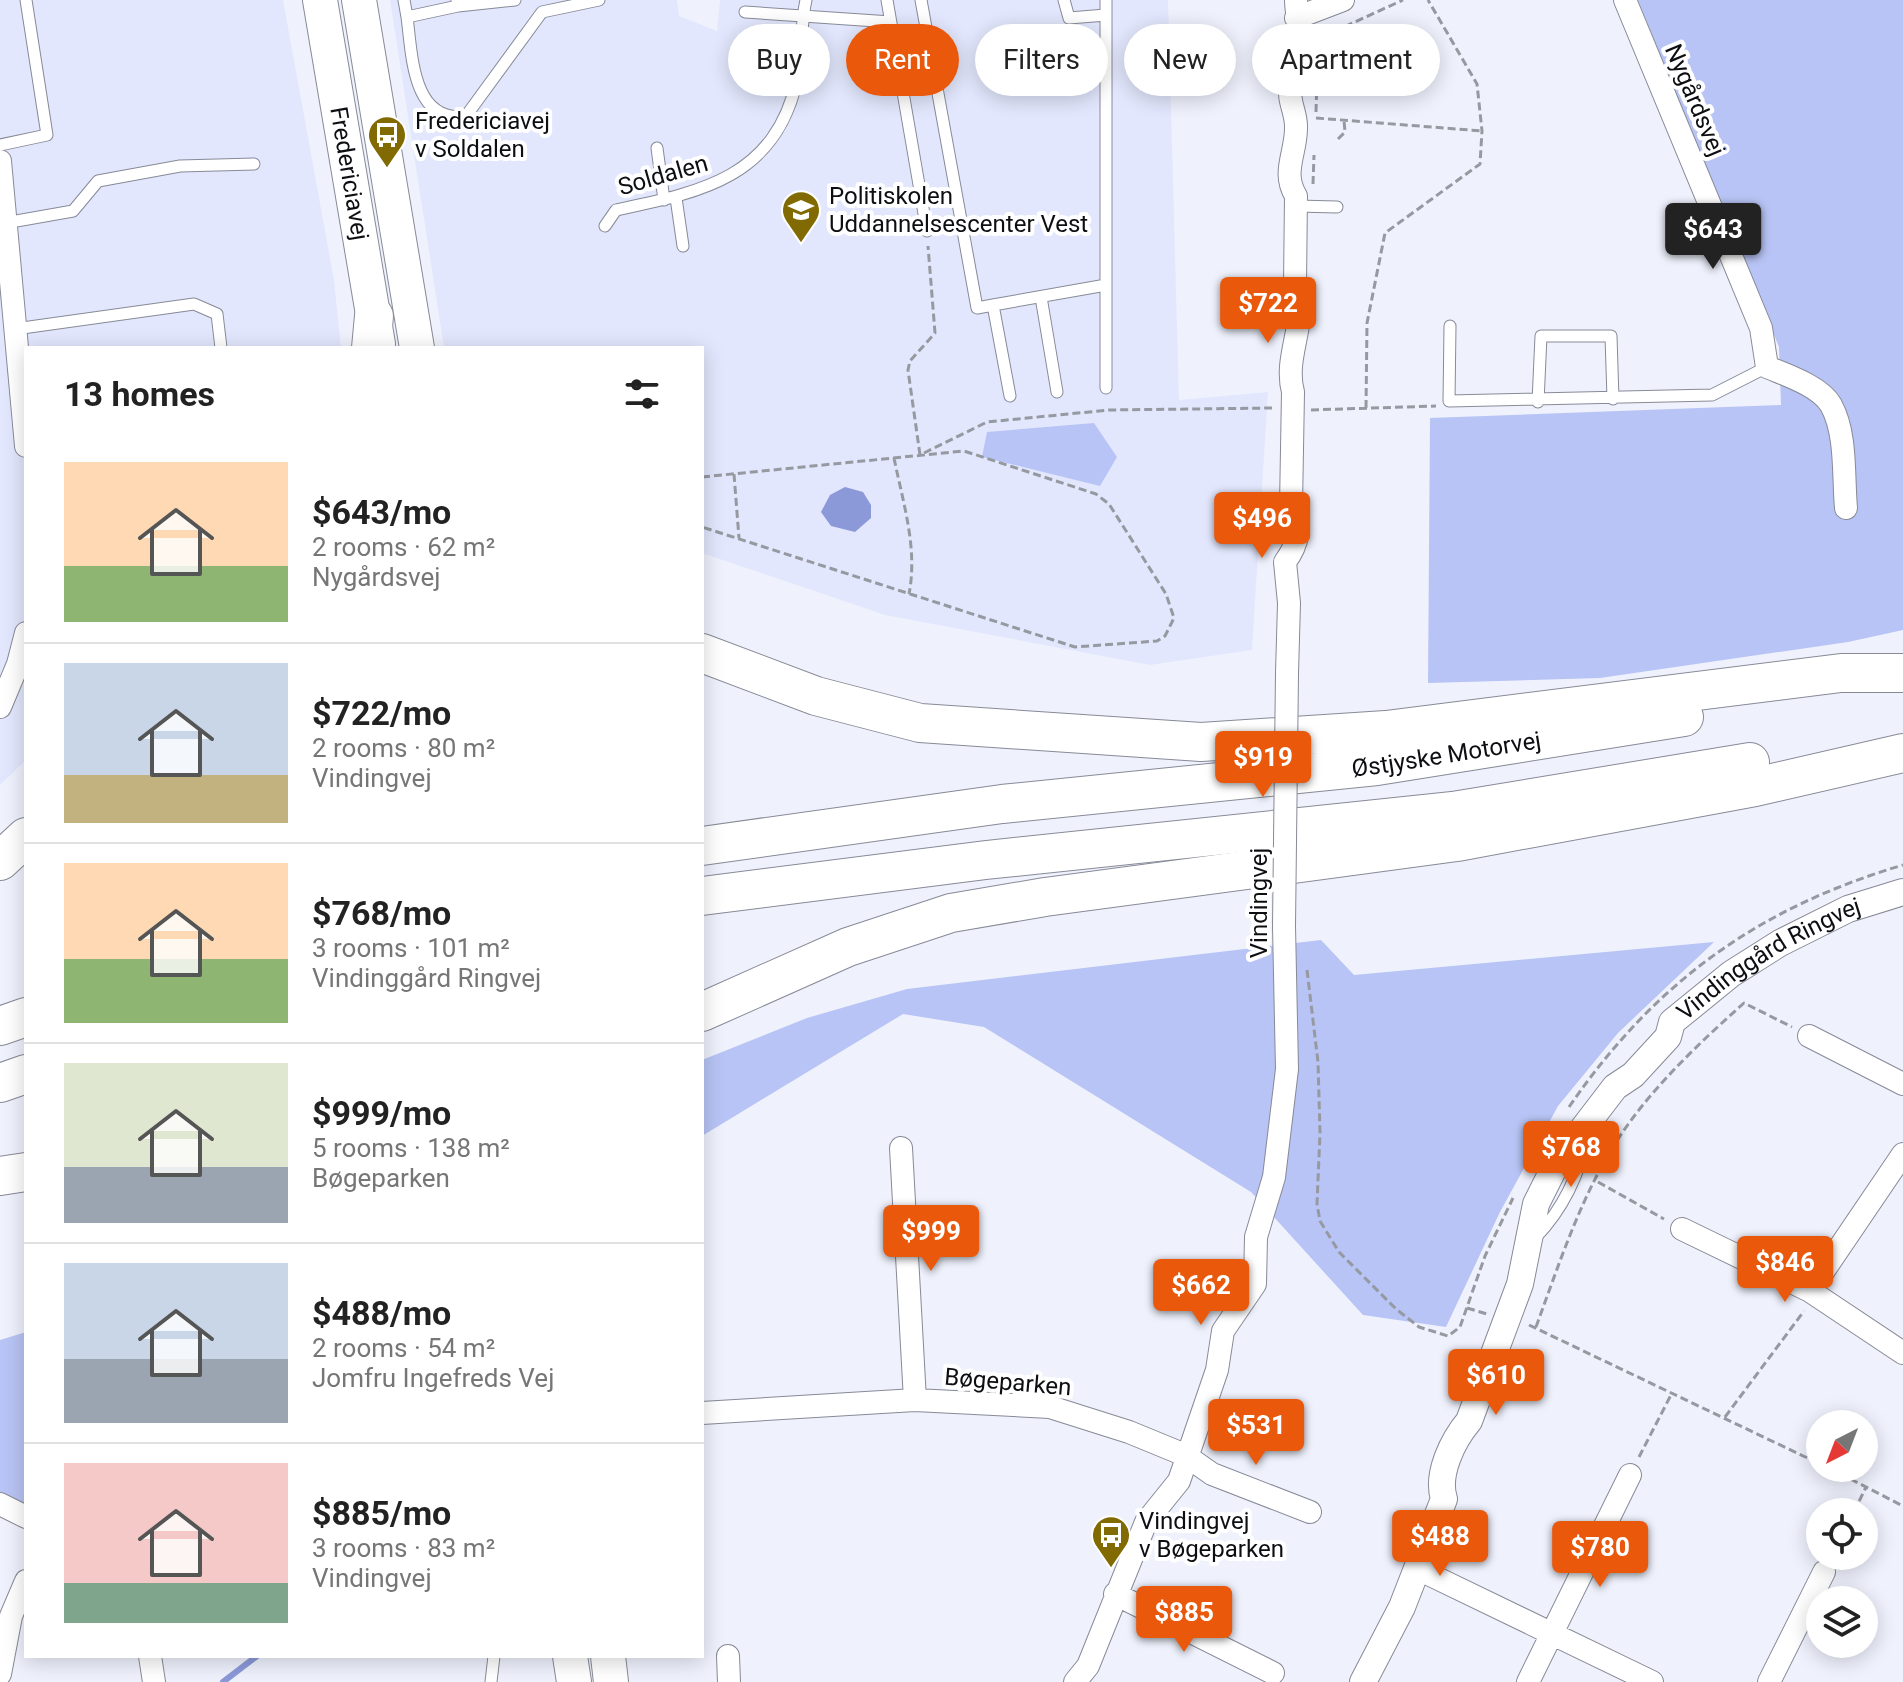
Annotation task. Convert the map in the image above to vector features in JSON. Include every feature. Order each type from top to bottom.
[{"type":"highway","points":[[704,654],[816,696],[920,723],[1201,742],[1386,730],[1841,673],[1903,674]]},
{"type":"highway","name":"Østjyske Motorvej","points":[[704,846],[1002,804],[1377,766],[1833,694],[1903,674]]},
{"type":"highway","points":[[704,896],[986,860],[1453,811],[1903,732]]},
{"type":"highway","points":[[704,1011],[848,947],[951,913],[1045,897],[1457,842],[1755,787],[1903,753]]},
{"type":"highway","points":[[0,861],[24,839]]},
{"type":"highway","points":[[0,1026],[24,1018]]},
{"type":"highway","points":[[0,1083],[24,1075]]},
{"type":"highway","points":[[0,1176],[24,1172]]},
{"type":"main road","name":"Fredericiavej","points":[[320,0],[375,337]]},
{"type":"main road","points":[[340,0],[387,258],[415,335]]},
{"type":"main road","name":"Fredericiavej","points":[[359,0],[415,335]]},
{"type":"main road","points":[[570,1658],[574,1682]]},
{"type":"main road","points":[[608,1658],[611,1682]]},
{"type":"street","points":[[1296,9],[1343,0]]},
{"type":"street","name":"Nygårdsvej","points":[[1625,0],[1761,328],[1767,367]]},
{"type":"street","name":"Vindingvej","points":[[1075,1682],[1088,1666],[1146,1522],[1179,1481],[1185,1455],[1217,1370],[1223,1331],[1255,1284],[1256,1237],[1274,1177],[1287,1069],[1284,926],[1289,603],[1285,562],[1297,546],[1298,520],[1291,506],[1300,408],[1290,351],[1299,320],[1300,297],[1295,284],[1296,201],[1303,184],[1303,157],[1296,149],[1290,85],[1302,58],[1302,31],[1296,9]]},
{"type":"street","points":[[0,161],[24,412]]},
{"type":"street","points":[[1767,367],[1795,379],[1830,402],[1840,433],[1846,508]]},
{"type":"street","points":[[0,707],[24,641]]},
{"type":"street","name":"Vindinggård Ringvej","points":[[1363,1682],[1402,1607],[1444,1499],[1440,1486],[1456,1436],[1469,1421],[1520,1284],[1536,1204],[1556,1164],[1615,1087],[1633,1075],[1668,1037],[1672,1022],[1731,974],[1780,943],[1848,909],[1903,892]]},
{"type":"street","points":[[1809,1036],[1903,1084]]},
{"type":"street","name":"Bøgeparken","points":[[901,1148],[915,1400]]},
{"type":"street","points":[[1813,1293],[1903,1154]]},
{"type":"street","points":[[1682,1229],[1813,1293],[1903,1353]]},
{"type":"street","name":"Bøgeparken","points":[[704,1413],[915,1400],[1050,1407],[1091,1417],[1185,1455]]},
{"type":"street","points":[[1185,1455],[1212,1474],[1310,1512]]},
{"type":"street","points":[[1528,1682],[1630,1475]]},
{"type":"street","points":[[0,1504],[24,1516]]},
{"type":"street","points":[[1416,1568],[1652,1682]]},
{"type":"street","points":[[1769,1682],[1824,1572]]},
{"type":"street","points":[[0,1674],[11,1616],[24,1586]]},
{"type":"street","points":[[1115,1594],[1273,1673]]},
{"type":"street","points":[[728,1656],[729,1682]]},
{"type":"street","points":[[150,1658],[154,1682]]},
{"type":"lane","points":[[0,145],[47,135],[26,0]]},
{"type":"lane","points":[[404,0],[419,87],[436,111],[451,118],[466,116],[542,12],[599,0]]},
{"type":"lane","points":[[407,17],[458,3],[515,0]]},
{"type":"lane","name":"Soldalen","points":[[605,226],[616,210],[670,199],[719,183],[749,163],[773,140],[788,115],[798,77],[806,0]]},
{"type":"lane","points":[[887,0],[927,231]]},
{"type":"lane","points":[[921,0],[977,308],[1106,285]]},
{"type":"lane","points":[[1064,0],[1069,18],[1106,15]]},
{"type":"lane","points":[[1106,0],[1106,388]]},
{"type":"lane","points":[[745,12],[891,22]]},
{"type":"lane","points":[[657,148],[683,246]]},
{"type":"lane","points":[[3,214],[73,211],[98,181],[180,166],[254,164]]},
{"type":"lane","points":[[1296,201],[1337,207]]},
{"type":"lane","points":[[1041,297],[1057,392]]},
{"type":"lane","points":[[15,329],[194,304],[217,314],[221,346]]},
{"type":"lane","points":[[993,305],[1010,396]]},
{"type":"lane","points":[[1450,326],[1449,401],[1538,402],[1712,395],[1767,367]]},
{"type":"lane","points":[[1538,402],[1541,336],[1611,336],[1613,399]]},
{"type":"lane","points":[[491,1682],[494,1658]]},
{"type":"path","points":[[1350,24],[1403,0]]},
{"type":"path","points":[[1366,408],[1367,323],[1385,233],[1480,164],[1482,131],[1477,84],[1428,0]]},
{"type":"path","points":[[1316,118],[1482,131]]},
{"type":"path","points":[[1338,139],[1345,132],[1344,120]]},
{"type":"path","points":[[920,455],[908,370],[910,361],[935,333],[927,231]]},
{"type":"path","points":[[920,455],[987,422],[1109,410],[1366,408],[1438,406],[1449,401]]},
{"type":"path","points":[[704,477],[964,451],[1096,494],[1109,504],[1166,594],[1174,618],[1165,636],[1157,641],[1075,647],[704,528]]},
{"type":"path","points":[[894,458],[910,534],[913,572],[909,594]]},
{"type":"path","points":[[734,474],[741,530],[738,539]]},
{"type":"path","points":[[1306,962],[1318,1062],[1320,1133],[1317,1204],[1327,1236],[1386,1300],[1419,1327],[1448,1336],[1460,1327],[1467,1308],[1536,1327],[1806,1457]]},
{"type":"path","points":[[1536,1327],[1573,1228],[1612,1148],[1640,1110],[1694,1050],[1744,1003],[1809,1036]]},
{"type":"path","points":[[1597,1181],[1682,1229]]},
{"type":"path","points":[[1725,1417],[1813,1293]]},
{"type":"path","points":[[1630,1475],[1672,1393]]},
{"type":"path","points":[[1856,1482],[1903,1506]]},
{"type":"path","points":[[1861,1498],[1866,1487]]},
{"type":"shaded area","points":[[0,0],[283,0],[334,280],[341,346],[24,346],[24,762],[0,785]]},
{"type":"shaded area","name":"Politiskolen Uddannelsescenter Vest","points":[[390,0],[677,0],[679,16],[717,31],[720,0],[1168,0],[1169,24],[1124,24],[1124,96],[1171,96],[1179,400],[1268,392],[1252,650],[1150,665],[885,615],[704,554],[704,346],[444,346]]},
{"type":"shaded area","points":[[1638,0],[1903,0],[1903,630],[1848,642],[1600,678],[1428,683],[1430,418],[1781,405],[1779,347]]},
{"type":"shaded area","points":[[1094,423],[1117,457],[1100,486],[982,457],[987,432]]},
{"type":"shaded area","points":[[845,487],[863,492],[871,505],[871,518],[855,532],[831,526],[821,512],[830,495]]},
{"type":"shaded area","points":[[1321,940],[1354,975],[1714,942],[1618,1033],[1558,1106],[1500,1212],[1446,1327],[1363,1315],[1251,1192],[984,1027],[903,1014],[704,1135],[704,1059],[807,1018],[907,989]]},
{"type":"shaded area","points":[[24,1333],[24,1504],[0,1495],[0,1340]]},
{"type":"waterway","points":[[223,1682],[254,1658]]},
{"type":"place","name":"Fredericiavej v Soldalen","points":[[387,169]]},
{"type":"place","name":"Politiskolen Uddannelsescenter Vest","points":[[801,244]]},
{"type":"place","name":"Vindingvej v Bøgeparken","points":[[1111,1569]]}]
